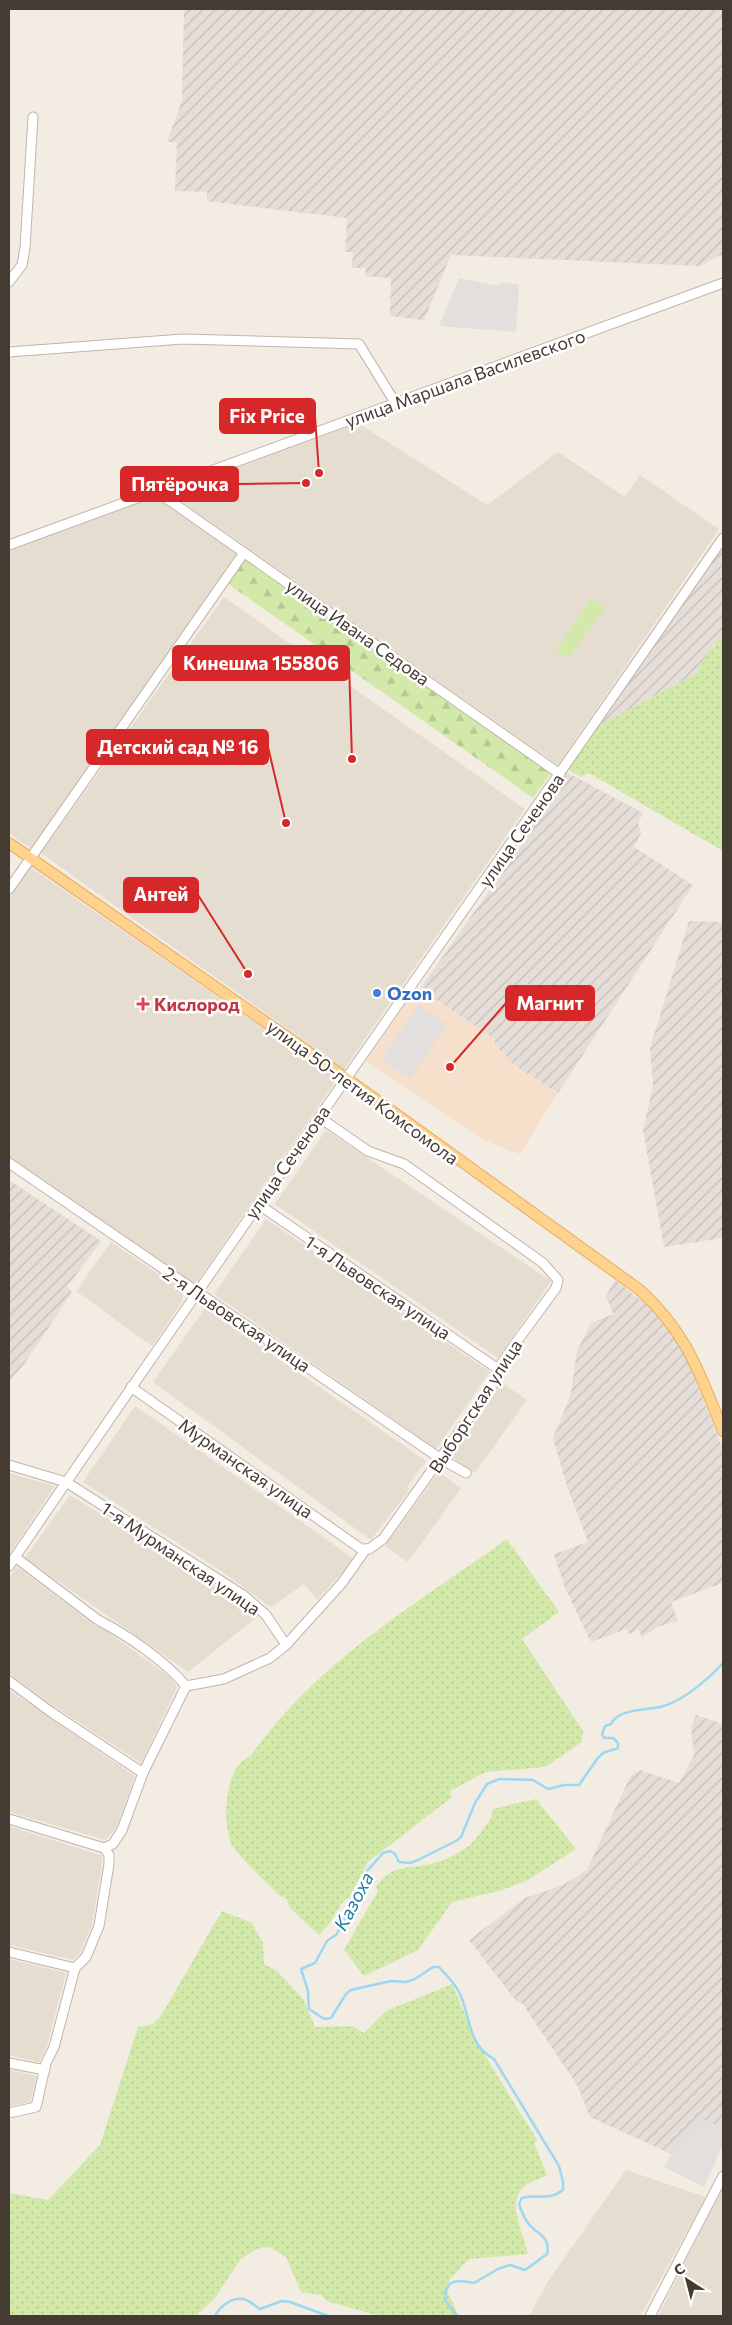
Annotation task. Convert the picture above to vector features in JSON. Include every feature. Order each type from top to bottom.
[{"type":"main road","name":"улица 50-летия Комсомола","points":[[9,842],[346,1078],[640,1290],[674,1326],[696,1363],[723,1431]]},
{"type":"street","points":[[9,282],[22,265],[25,248],[33,118]]},
{"type":"street","name":"улица Маршала Василевского","points":[[9,546],[723,283]]},
{"type":"street","points":[[9,352],[183,338],[359,344],[396,404]]},
{"type":"street","name":"улица Ивана Седова","points":[[156,491],[560,774]]},
{"type":"street","name":"улица Сеченова","points":[[9,1566],[319,1116],[560,774],[723,538]]},
{"type":"street","points":[[9,889],[241,557]]},
{"type":"street","name":"Выборгская улица","points":[[186,1686],[206,1684],[242,1673],[270,1658],[286,1645],[342,1583],[364,1549],[375,1545],[383,1539],[498,1377],[498,1369],[556,1288],[558,1280],[543,1263],[404,1164],[368,1151],[319,1116]]},
{"type":"street","name":"2-я Львовская улица","points":[[9,1163],[441,1459],[466,1473]]},
{"type":"street","name":"1-я Львовская улица","points":[[258,1204],[498,1369]]},
{"type":"street","name":"Мурманская улица","points":[[131,1387],[364,1549]]},
{"type":"street","name":"1-я Мурманская улица","points":[[9,1465],[66,1482],[243,1595],[266,1615],[286,1645]]},
{"type":"street","points":[[9,1819],[104,1848],[113,1844],[122,1830],[144,1773],[186,1686],[174,1672],[108,1624],[98,1620],[15,1557]]},
{"type":"street","points":[[9,1681],[51,1712],[144,1773]]},
{"type":"street","points":[[9,2114],[36,2107],[75,1968],[86,1957],[99,1926],[109,1864],[109,1856],[104,1848]]},
{"type":"street","points":[[9,1952],[75,1968]]},
{"type":"street","points":[[9,2062],[45,2070]]},
{"type":"street","points":[[650,2316],[723,2176]]},
{"type":"shaded area","points":[[184,9],[723,9],[723,254],[700,266],[451,255],[423,320],[390,316],[391,278],[365,276],[366,268],[352,268],[353,252],[345,252],[347,218],[207,201],[207,192],[175,191],[177,142],[167,142],[182,101]]},
{"type":"shaded area","points":[[459,278],[499,286],[500,282],[519,285],[516,332],[439,326]]},
{"type":"shaded area","points":[[358,423],[487,505],[558,452],[625,497],[640,475],[719,529],[558,765],[168,492]]},
{"type":"shaded area","points":[[155,497],[236,554],[31,849],[9,833],[9,551]]},
{"type":"shaded area","points":[[723,546],[723,632],[694,675],[599,725]]},
{"type":"shaded area","points":[[224,597],[525,809],[344,1069],[41,853]]},
{"type":"shaded area","points":[[566,772],[643,813],[638,823],[641,833],[634,847],[693,885],[558,1093],[513,1064],[495,1044],[495,1039],[420,989],[528,836],[525,833]]},
{"type":"shaded area","points":[[30,867],[337,1079],[195,1285],[9,1158],[9,898]]},
{"type":"shaded area","points":[[689,921],[723,922],[723,1238],[664,1247],[643,1130],[653,1086],[650,1048]]},
{"type":"shaded area","points":[[417,987],[495,1039],[495,1044],[513,1064],[558,1093],[520,1154],[478,1137],[366,1061]]},
{"type":"shaded area","points":[[418,1005],[447,1024],[410,1079],[381,1059]]},
{"type":"shaded area","points":[[326,1130],[551,1281],[498,1358],[275,1204]]},
{"type":"shaded area","points":[[9,1180],[101,1241],[67,1287],[72,1292],[25,1363],[9,1382]]},
{"type":"shaded area","points":[[266,1219],[490,1372],[436,1449],[214,1294]]},
{"type":"shaded area","points":[[111,1242],[179,1288],[183,1295],[182,1302],[152,1346],[76,1291]]},
{"type":"shaded area","points":[[615,1280],[651,1308],[678,1343],[685,1354],[723,1449],[723,1583],[671,1602],[678,1621],[660,1626],[642,1637],[638,1629],[630,1634],[626,1629],[591,1642],[565,1588],[554,1554],[588,1542],[568,1489],[553,1438],[571,1394],[577,1351],[591,1323],[613,1314],[606,1296]]},
{"type":"shaded area","points":[[205,1308],[426,1461],[407,1487],[410,1489],[371,1540],[153,1382]]},
{"type":"shaded area","points":[[502,1383],[527,1400],[475,1473],[451,1457]]},
{"type":"shaded area","points":[[135,1406],[354,1560],[317,1600],[304,1584],[271,1607],[221,1571],[83,1482]]},
{"type":"shaded area","points":[[439,1472],[461,1488],[408,1562],[385,1546]]},
{"type":"shaded area","points":[[9,1473],[55,1486],[9,1554]]},
{"type":"shaded area","points":[[70,1495],[245,1604],[257,1617],[188,1672],[25,1558]]},
{"type":"shaded area","points":[[17,1567],[94,1625],[105,1630],[170,1677],[177,1687],[141,1763],[55,1707],[9,1673],[9,1578]]},
{"type":"shaded area","points":[[9,1690],[135,1776],[116,1828],[106,1840],[9,1812]]},
{"type":"shaded area","points":[[696,1715],[723,1724],[723,2128],[704,2120],[683,2136],[671,2154],[590,2117],[577,2085],[522,2003],[517,2002],[469,1940],[525,1898],[563,1885],[587,1870],[631,1775],[640,1770],[679,1783],[694,1755],[691,1728]]},
{"type":"shaded area","points":[[9,1826],[102,1856],[92,1925],[80,1953],[73,1960],[9,1945]]},
{"type":"shaded area","points":[[9,1959],[66,1973],[47,2045],[39,2062],[9,2055]]},
{"type":"shaded area","points":[[9,2070],[37,2076],[30,2102],[9,2106]]},
{"type":"shaded area","points":[[704,2120],[723,2128],[723,2144],[704,2187],[664,2167],[682,2136]]},
{"type":"shaded area","points":[[626,2170],[706,2197],[640,2316],[526,2316],[531,2313],[547,2283]]},
{"type":"shaded area","points":[[723,2186],[723,2316],[658,2316]]},
{"type":"green space","points":[[244,559],[551,773],[533,798],[227,583]]},
{"type":"green space","points":[[591,599],[606,607],[568,658],[556,651]]},
{"type":"green space","points":[[723,632],[723,851],[589,773],[581,777],[567,769],[599,725],[694,675]]},
{"type":"green space","points":[[507,1539],[559,1612],[522,1639],[583,1731],[582,1742],[545,1767],[486,1772],[450,1791],[452,1797],[368,1862],[350,1896],[341,1904],[330,1923],[319,1935],[289,1907],[287,1899],[280,1896],[261,1878],[231,1843],[228,1833],[226,1808],[235,1770],[250,1757],[276,1723],[305,1692],[336,1664],[403,1612]]},
{"type":"green space","points":[[536,1799],[576,1849],[528,1880],[502,1890],[452,1902],[418,1950],[364,1976],[344,1950],[378,1891],[376,1886],[391,1872],[434,1863],[458,1853],[478,1836],[491,1818],[493,1809]]},
{"type":"green space","points":[[222,1911],[252,1923],[263,1943],[264,1964],[277,1971],[304,2000],[315,2027],[352,2026],[364,2033],[386,2011],[452,1984],[479,2046],[537,2140],[534,2143],[547,2175],[525,2186],[519,2192],[516,2200],[518,2218],[528,2254],[469,2259],[450,2279],[447,2291],[459,2316],[379,2316],[327,2301],[321,2295],[301,2292],[286,2257],[269,2247],[256,2249],[240,2260],[215,2298],[196,2316],[9,2316],[9,2193],[48,2200],[100,2145],[138,2027],[153,2024],[162,2014]]},
{"type":"waterway","name":"Казоха","points":[[457,2316],[445,2300],[447,2288],[450,2284],[457,2281],[474,2283],[498,2269],[510,2265],[525,2270],[547,2254],[548,2248],[545,2239],[528,2223],[519,2204],[522,2198],[548,2196],[563,2190],[559,2166],[494,2059],[485,2053],[474,2038],[459,1992],[439,1967],[433,1967],[415,1979],[406,1982],[391,1981],[351,1990],[346,1994],[331,2018],[324,2019],[309,2009],[308,1991],[301,1969],[315,1963],[327,1941],[337,1934],[367,1871],[383,1853],[390,1851],[395,1854],[399,1862],[410,1863],[456,1841],[461,1837],[475,1803],[487,1784],[499,1779],[533,1780],[548,1789],[564,1785],[579,1785],[603,1753],[618,1748],[618,1743],[613,1738],[604,1738],[602,1734],[605,1726],[611,1724],[620,1715],[660,1707],[678,1700],[702,1683],[723,1663]]},
{"type":"waterway","name":"Казоха","points":[[215,2316],[228,2302],[237,2299],[246,2300],[260,2309],[282,2301],[290,2302],[328,2316]]},
{"type":"place","name":"Fix Price","points":[[319,473]]},
{"type":"place","name":"Пятёрочка","points":[[306,483]]},
{"type":"place","name":"Кинешма 155806","points":[[352,759]]},
{"type":"place","name":"Детский сад № 16","points":[[286,823]]},
{"type":"place","name":"Антей","points":[[248,974]]},
{"type":"place","name":"Ozon","points":[[377,993]]},
{"type":"place","name":"Кислород","points":[[143,1004]]},
{"type":"place","name":"Магнит","points":[[450,1067]]}]
